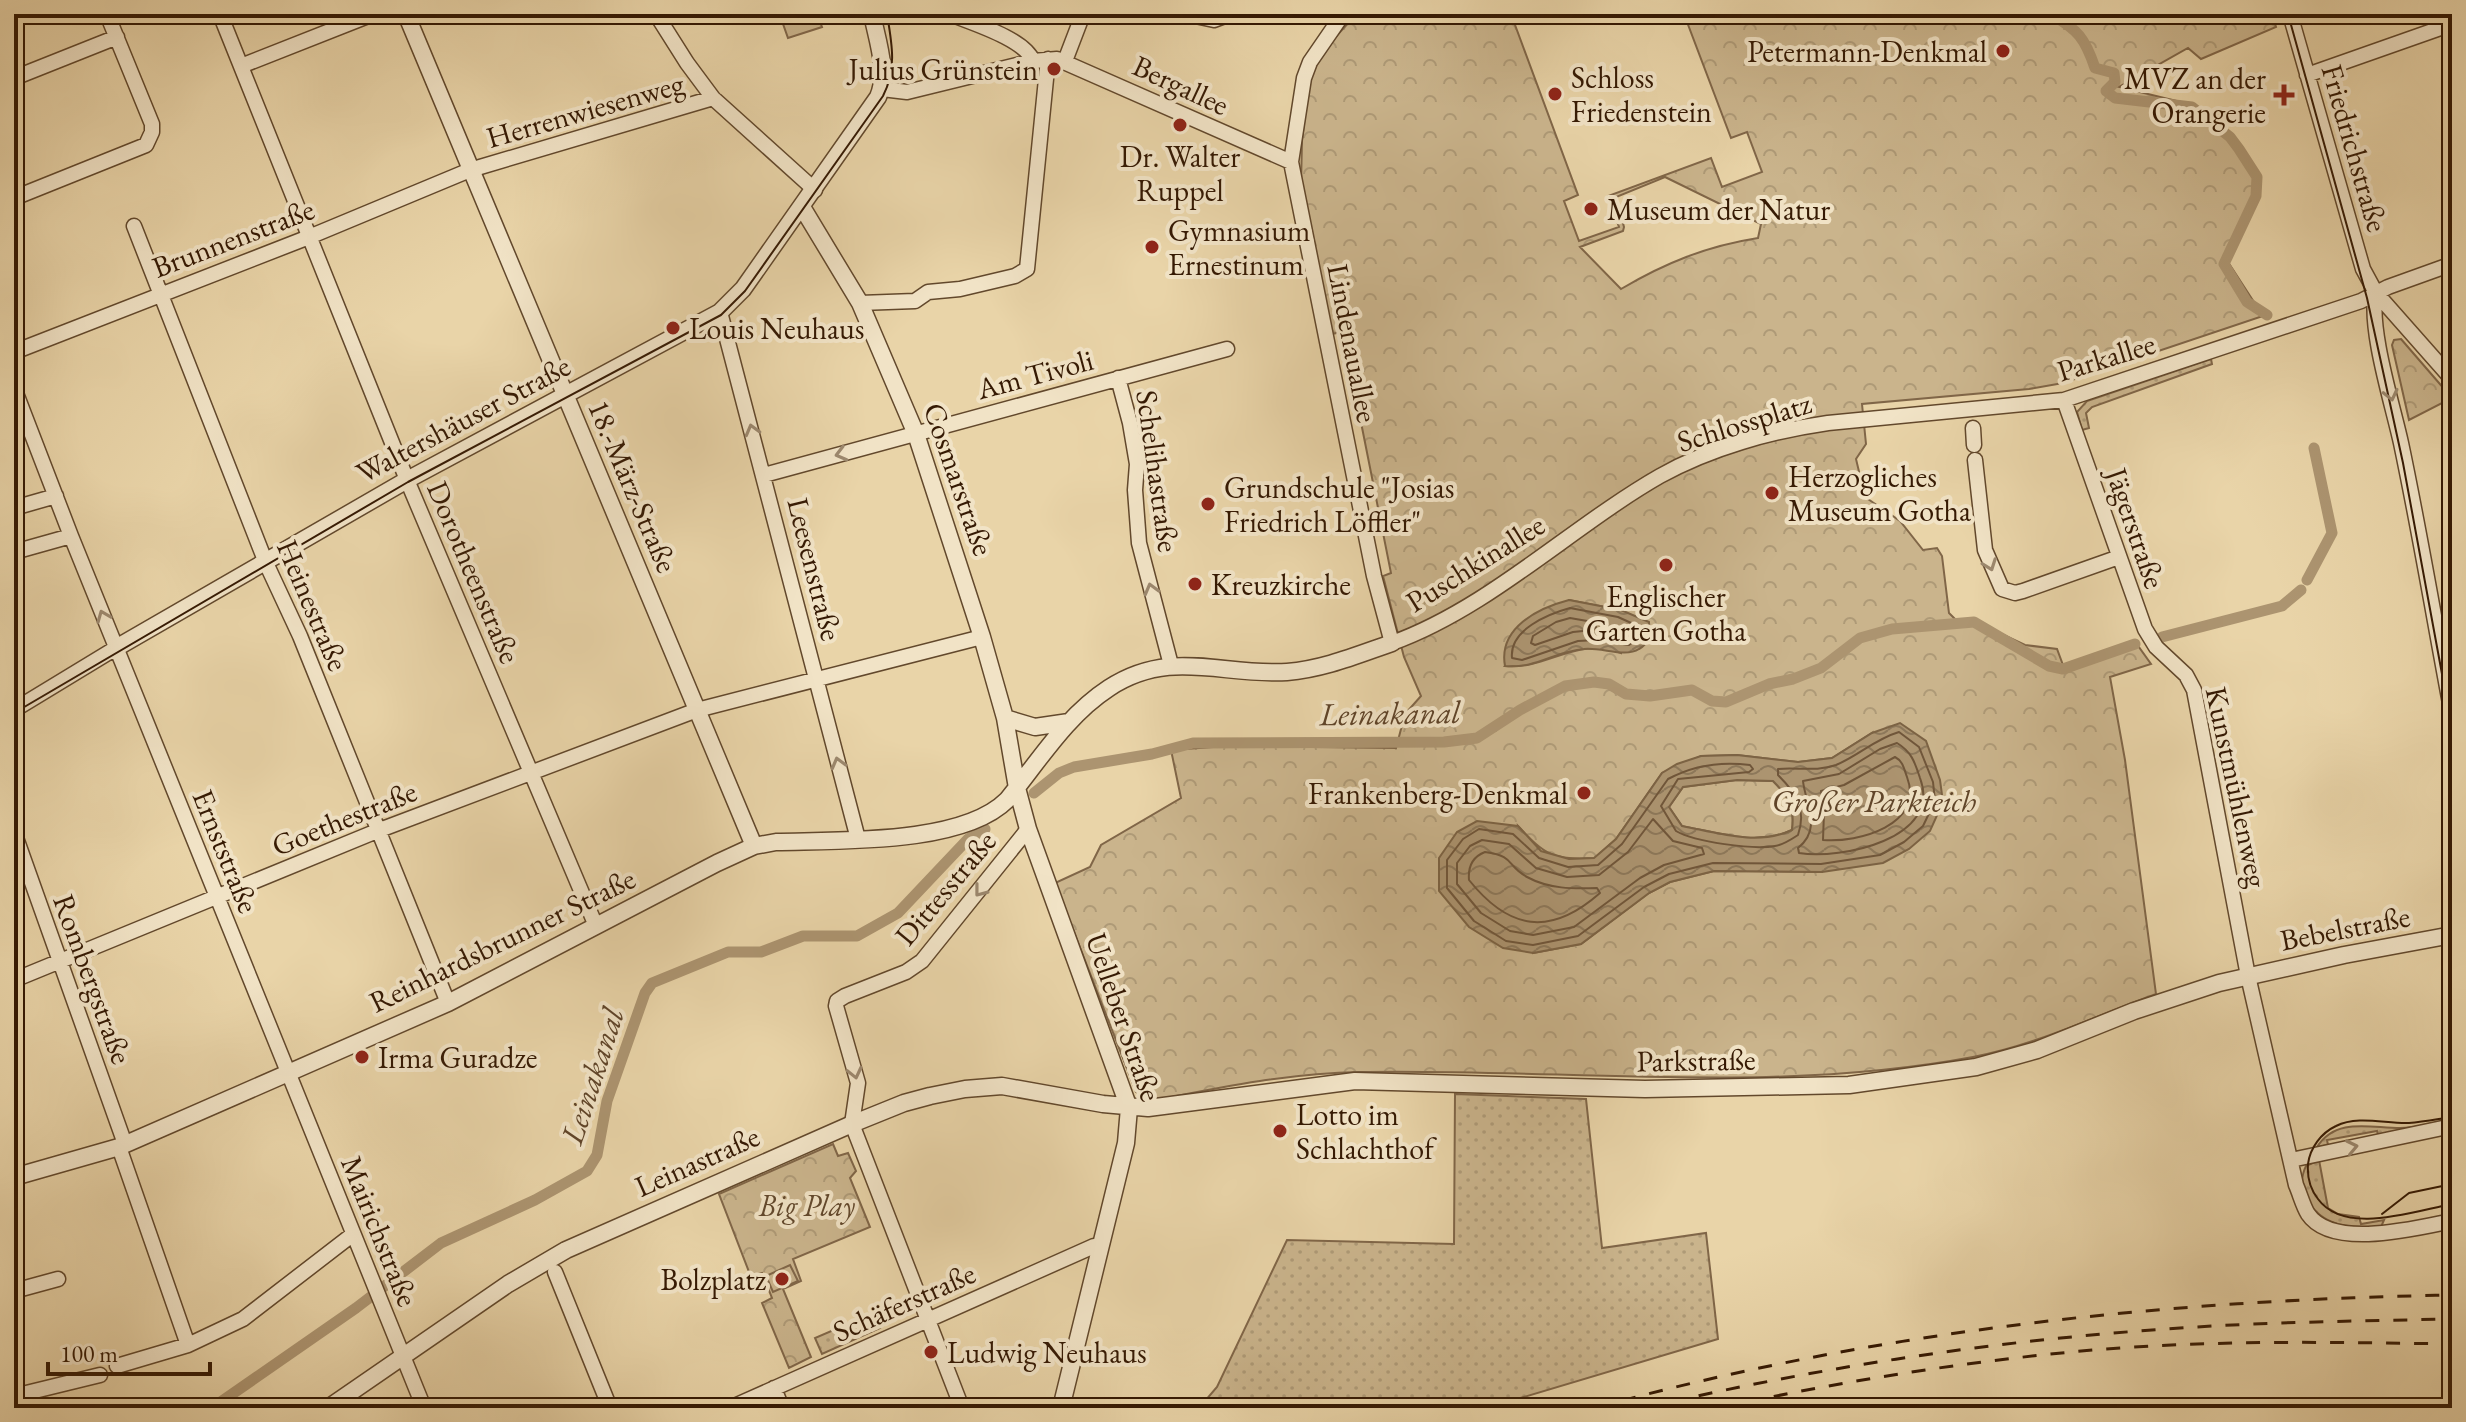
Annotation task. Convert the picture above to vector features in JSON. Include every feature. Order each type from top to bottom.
[{"type":"street","points":[[14,198],[146,145],[152,124],[107,14]]},
{"type":"street","name":"Dorotheenstraße","points":[[220,14],[407,480],[596,926]]},
{"type":"street","points":[[241,66],[373,14]]},
{"type":"street","name":"18.-März-Straße","points":[[406,14],[754,846]]},
{"type":"street","points":[[656,14],[713,98],[815,190]]},
{"type":"street","points":[[872,14],[882,89],[907,92],[1040,60]]},
{"type":"street","points":[[950,14],[1017,43],[1040,60]]},
{"type":"street","points":[[1065,61],[1083,14]]},
{"type":"street","points":[[1186,14],[1214,20],[1230,14]]},
{"type":"street","name":"Lindenauallee","points":[[1343,14],[1310,62],[1304,78],[1291,162],[1374,576],[1392,643]]},
{"type":"street","name":"Friedrichstraße","points":[[2290,14],[2363,268],[2376,293]]},
{"type":"street","points":[[2307,75],[2452,24]]},
{"type":"street","points":[[14,78],[117,37]]},
{"type":"street","points":[[860,303],[915,301],[928,292],[960,289],[1015,276],[1027,269],[1040,60]]},
{"type":"street","name":"Bergallee","points":[[1040,60],[1065,61],[1291,162]]},
{"type":"street","name":"Waltershäuser Straße","points":[[14,710],[265,560],[720,312],[743,289],[815,190],[882,89]]},
{"type":"street","name":"Herrenwiesenweg","points":[[470,170],[713,98]]},
{"type":"street","name":"Brunnenstraße","points":[[14,352],[309,237],[470,170]]},
{"type":"street","name":"Cosmarstraße","points":[[802,207],[860,303],[916,434],[982,637],[1005,718],[1017,788]]},
{"type":"street","name":"Heinestraße","points":[[134,226],[265,560],[300,636],[448,1003]]},
{"type":"street","name":"Parkallee","points":[[1840,421],[2064,400],[2361,301],[2452,264]]},
{"type":"street","points":[[2376,293],[2452,379]]},
{"type":"street","points":[[2376,293],[2373,305],[2375,327],[2402,447],[2452,714]]},
{"type":"street","name":"Leesenstraße","points":[[720,312],[858,839]]},
{"type":"street","name":"Am Tivoli","points":[[764,475],[1227,349]]},
{"type":"street","name":"Schelihastraße","points":[[1118,378],[1137,464],[1135,490],[1139,543],[1171,665]]},
{"type":"street","name":"Ernststraße","points":[[14,388],[288,1073]]},
{"type":"street","name":"Jägerstraße","points":[[2064,400],[2151,641],[2176,663]]},
{"type":"street","name":"Schlossplatz","points":[[1663,475],[1734,446],[1795,428],[1840,421]]},
{"type":"street","points":[[1973,428],[1974,445]]},
{"type":"street","points":[[1975,460],[1985,550],[2002,589],[2015,593],[2023,591],[2119,557]]},
{"type":"street","name":"Puschkinallee","points":[[1017,788],[1069,722],[1120,681],[1171,665],[1281,672],[1308,670],[1392,643],[1437,624],[1663,475]]},
{"type":"street","points":[[14,508],[56,496]]},
{"type":"street","points":[[14,552],[71,536]]},
{"type":"street","name":"Goethestraße","points":[[14,980],[377,831],[697,710],[982,637]]},
{"type":"street","name":"Kunstmühlenweg","points":[[2176,663],[2186,675],[2198,704],[2248,976],[2296,1185],[2308,1214],[2327,1229],[2359,1234],[2452,1221]]},
{"type":"street","points":[[1005,718],[1035,727],[1069,722]]},
{"type":"street","name":"Reinhardsbrunner Straße","points":[[14,1177],[122,1145],[448,1003],[754,846],[776,842],[925,835],[995,810],[1017,788]]},
{"type":"street","name":"Uelleber Straße","points":[[1017,788],[1028,829],[1129,1108],[1130,1127],[1061,1408]]},
{"type":"street","name":"Dittesstraße","points":[[852,1124],[858,1083],[837,1001],[906,972],[922,961],[1028,829]]},
{"type":"street","name":"Rombergstraße","points":[[14,832],[188,1345]]},
{"type":"street","name":"Bebelstraße","points":[[2248,976],[2452,935]]},
{"type":"street","name":"Parkstraße","points":[[1129,1108],[1163,1108],[1355,1081],[1645,1089],[1849,1085],[1976,1067],[2037,1050],[2134,1011],[2248,976]]},
{"type":"street","name":"Mairichstraße","points":[[288,1073],[424,1408]]},
{"type":"street","name":"Leinastraße","points":[[328,1408],[508,1284],[566,1250],[904,1103],[987,1086],[1028,1089],[1129,1108]]},
{"type":"street","points":[[852,1124],[962,1408]]},
{"type":"street","points":[[2291,1160],[2452,1126]]},
{"type":"street","points":[[117,1366],[188,1345],[243,1319],[352,1235]]},
{"type":"street","name":"Schäferstraße","points":[[730,1408],[1094,1246],[1101,1246]]},
{"type":"street","points":[[555,1272],[610,1408]]},
{"type":"street","points":[[14,1291],[58,1279]]},
{"type":"street","points":[[14,1396],[100,1375]]},
{"type":"street","points":[[774,1388],[782,1408]]},
{"type":"green space","points":[[801,14],[817,14],[822,27],[788,38],[782,21]]},
{"type":"green space","name":"Englischer Garten Gotha","points":[[1356,14],[1511,14],[1578,195],[1564,201],[1579,241],[1619,227],[1608,196],[1711,158],[1722,187],[1762,172],[1747,132],[1731,138],[1684,14],[2272,14],[2276,27],[2201,59],[2188,48],[2119,87],[2193,105],[2230,133],[2258,177],[2257,197],[2228,262],[2263,316],[2063,383],[2029,389],[1862,404],[1866,444],[1856,459],[1865,497],[1900,521],[1923,550],[1937,548],[1942,556],[1949,613],[1955,619],[1972,620],[2025,645],[2057,649],[2063,665],[2136,643],[2151,664],[2110,677],[2125,760],[2156,994],[1996,1052],[1897,1068],[1821,1075],[1744,1077],[1359,1072],[1282,1078],[1156,1100],[1136,1092],[1055,883],[1090,867],[1101,845],[1181,798],[1171,750],[1227,746],[1396,748],[1405,714],[1421,696],[1404,657],[1383,576],[1391,573],[1343,332],[1331,334],[1301,184],[1308,88],[1325,49]],"holes":[[[1665,177],[1761,224],[1758,238],[1687,257],[1621,289],[1580,247],[1623,231],[1616,197]],[[1569,600],[1621,610],[1621,653],[1590,648],[1535,663],[1505,666]],[[1872,733],[1822,872],[1714,871],[1670,882],[1649,893],[1581,944],[1533,953],[1518,826],[1551,854],[1595,858],[1616,839],[1662,773],[1701,756],[1737,755],[1798,762],[1832,758]]]},
{"type":"green space","points":[[2401,339],[2452,398],[2409,420],[2392,345],[2394,340]]},
{"type":"green space","points":[[2211,359],[2212,364],[2092,407],[2086,413],[2089,428],[2082,430],[2077,412],[2087,401]]},
{"type":"green space","points":[[1737,780],[1773,781],[1790,803],[1792,830],[1766,837],[1724,835],[1682,826],[1669,807],[1683,787]]},
{"type":"green space","points":[[1455,1094],[1586,1099],[1602,1248],[1706,1233],[1718,1339],[1487,1408],[1199,1408],[1217,1387],[1287,1240],[1454,1244]]},
{"type":"green space","points":[[2438,1123],[2379,1138],[2377,1131],[2327,1140],[2328,1145],[2317,1147],[2334,1131],[2354,1126],[2405,1128]]},
{"type":"green space","name":"Big Play","points":[[833,1144],[838,1156],[848,1153],[856,1171],[850,1178],[870,1227],[793,1259],[801,1281],[783,1289],[811,1357],[789,1368],[762,1303],[772,1298],[762,1273],[751,1277],[719,1194]]},
{"type":"green space","points":[[2319,1160],[2328,1208],[2338,1214],[2359,1217],[2361,1224],[2384,1220],[2381,1227],[2338,1224],[2313,1208],[2304,1194],[2302,1178],[2306,1166]]},
{"type":"green space","name":"Bolzplatz","points":[[790,1265],[798,1281],[773,1292],[766,1276]]},
{"type":"green space","points":[[873,1313],[880,1328],[822,1354],[815,1338]]},
{"type":"water","points":[[1569,600],[1621,610],[1649,622],[1647,641],[1633,652],[1584,649],[1526,665],[1505,666],[1504,653],[1514,631],[1533,614]]},
{"type":"water","name":"Großer Parkteich","points":[[1900,723],[1926,741],[1940,780],[1943,802],[1930,831],[1909,849],[1883,863],[1822,872],[1714,871],[1670,882],[1649,893],[1581,944],[1533,953],[1503,948],[1469,927],[1439,891],[1439,858],[1457,832],[1477,821],[1518,826],[1541,851],[1569,859],[1594,858],[1616,839],[1662,773],[1677,764],[1701,756],[1737,755],[1798,762],[1832,758],[1872,733]],"holes":[[[1737,780],[1773,781],[1787,797],[1793,815],[1792,830],[1779,835],[1738,837],[1682,826],[1669,807],[1683,787]]]},
{"type":"waterway","name":"Leinakanal","points":[[2051,14],[2079,36],[2095,68],[2114,73],[2115,82],[2106,91],[2115,98],[2192,107],[2230,137],[2239,149],[2257,177],[2256,196],[2224,264],[2247,302],[2267,315]]},
{"type":"waterway","name":"Leinakanal","points":[[2307,580],[2332,533],[2314,448]]},
{"type":"waterway","name":"Leinakanal","points":[[2162,637],[2282,606],[2301,590]]},
{"type":"waterway","name":"Leinakanal","points":[[1034,793],[1059,773],[1074,767],[1152,754],[1193,743],[1444,742],[1477,738],[1565,686],[1594,682],[1609,684],[1626,694],[1650,696],[1692,690],[1712,701],[1726,702],[1769,684],[1821,668],[1860,638],[1892,629],[1974,622],[2049,666],[2063,669],[2135,644]]},
{"type":"waterway","name":"Leinakanal","points":[[212,1408],[356,1308],[441,1243],[535,1200],[587,1171],[597,1155],[607,1101],[645,993],[652,983],[728,952],[761,952],[803,936],[857,936],[898,913],[968,839],[985,829]]},
{"type":"tram line","points":[[14,713],[408,482],[721,315],[745,291],[883,96],[892,66],[887,14]]},
{"type":"tram line","points":[[2288,14],[2367,298],[2403,463],[2452,728]]},
{"type":"tram line","points":[[2452,1117],[2409,1123],[2363,1120],[2345,1123],[2331,1129],[2317,1142],[2311,1152],[2308,1169],[2311,1187],[2318,1199],[2330,1210],[2345,1216],[2381,1218],[2452,1204]]},
{"type":"tram line","points":[[2382,1214],[2409,1193],[2452,1184]]},
{"type":"railway","points":[[1595,1408],[1700,1381],[1806,1359],[2020,1324],[2235,1304],[2452,1295]]},
{"type":"railway","points":[[1644,1408],[1773,1380],[1904,1358],[2035,1341],[2238,1325],[2452,1319]]},
{"type":"railway","points":[[1719,1408],[1905,1373],[2093,1350],[2227,1343],[2452,1344]]},
{"type":"place","name":"Petermann-Denkmal","points":[[2003,51]]},
{"type":"place","name":"Julius Grünstein","points":[[1054,69]]},
{"type":"place","name":"Schloss Friedenstein","points":[[1555,94]]},
{"type":"place","name":"MVZ an der Orangerie","points":[[2284,95]]},
{"type":"place","name":"Dr. Walter Ruppel","points":[[1180,125]]},
{"type":"place","name":"Museum der Natur","points":[[1591,209]]},
{"type":"place","name":"Gymnasium Ernestinum","points":[[1152,247]]},
{"type":"place","name":"Louis Neuhaus","points":[[673,328]]},
{"type":"place","name":"Herzogliches Museum Gotha","points":[[1772,493]]},
{"type":"place","name":"Grundschule \"Josias Friedrich Löffler\"","points":[[1208,504]]},
{"type":"place","name":"Englischer Garten Gotha","points":[[1666,565]]},
{"type":"place","name":"Kreuzkirche","points":[[1195,584]]},
{"type":"place","name":"Frankenberg-Denkmal","points":[[1584,793]]},
{"type":"place","name":"Irma Guradze","points":[[362,1057]]},
{"type":"place","name":"Lotto im Schlachthof","points":[[1280,1131]]},
{"type":"place","name":"Bolzplatz","points":[[782,1279]]},
{"type":"place","name":"Ludwig Neuhaus","points":[[931,1352]]}]
